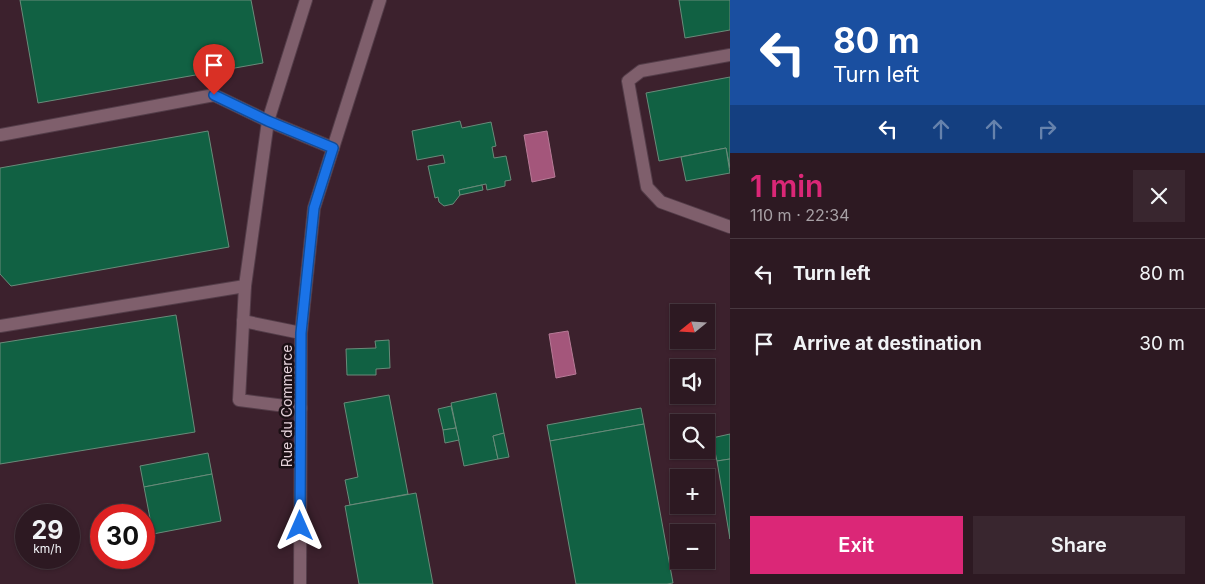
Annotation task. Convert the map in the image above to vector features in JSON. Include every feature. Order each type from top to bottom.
[{"type":"street","points":[[301,408],[239,400],[245,286],[268,121],[306,0]]},
{"type":"street","name":"Rue du Commerce","points":[[300,584],[301,333],[314,208],[380,0]]},
{"type":"street","points":[[730,55],[641,71],[628,82],[648,187],[661,202],[730,227]]},
{"type":"street","points":[[0,135],[214,95],[268,121],[333,148]]},
{"type":"street","points":[[0,326],[245,286]]},
{"type":"street","points":[[243,321],[301,333]]},
{"type":"shaded area","points":[[547,131],[555,177],[532,182],[524,135]]},
{"type":"shaded area","points":[[568,331],[576,374],[556,378],[549,334]]},
{"type":"building","points":[[20,0],[251,0],[263,63],[38,103]]},
{"type":"building","points":[[679,0],[730,0],[730,30],[685,38]]},
{"type":"building","points":[[730,77],[730,168],[726,148],[659,161],[646,93]]},
{"type":"building","points":[[460,121],[462,128],[491,122],[496,146],[492,147],[494,158],[506,156],[511,180],[505,181],[505,186],[487,190],[486,184],[459,190],[460,195],[453,204],[444,206],[439,202],[438,197],[435,198],[428,166],[445,163],[443,155],[417,160],[412,131]]},
{"type":"building","points":[[208,131],[229,247],[11,286],[0,274],[0,168]]},
{"type":"building","points":[[726,148],[730,173],[686,181],[681,157]]},
{"type":"building","points":[[482,185],[483,190],[460,195],[459,190]]},
{"type":"building","points":[[176,315],[195,432],[0,464],[0,343]]},
{"type":"building","points":[[389,340],[390,368],[376,369],[376,375],[347,375],[346,349],[376,348],[375,341]]},
{"type":"building","points":[[496,393],[504,433],[493,436],[498,459],[464,466],[451,403]]},
{"type":"building","points":[[389,395],[408,494],[350,505],[345,480],[358,477],[344,403]]},
{"type":"building","points":[[451,406],[456,428],[443,430],[438,409]]},
{"type":"building","points":[[641,408],[644,424],[550,441],[547,425]]},
{"type":"building","points":[[644,424],[673,583],[576,584],[550,441]]},
{"type":"building","points":[[456,428],[459,440],[445,443],[443,430]]},
{"type":"building","points":[[504,433],[509,457],[498,459],[493,436]]},
{"type":"building","points":[[730,434],[730,459],[717,461],[715,437]]},
{"type":"building","points":[[208,453],[212,474],[144,487],[140,466]]},
{"type":"building","points":[[730,459],[730,539],[717,461]]},
{"type":"building","points":[[212,474],[221,521],[155,534],[155,504],[147,504],[144,487]]},
{"type":"building","points":[[416,493],[433,584],[359,584],[345,506]]},
{"type":"route","points":[[214,95],[268,121],[333,148],[314,208],[301,333],[300,526]]}]
